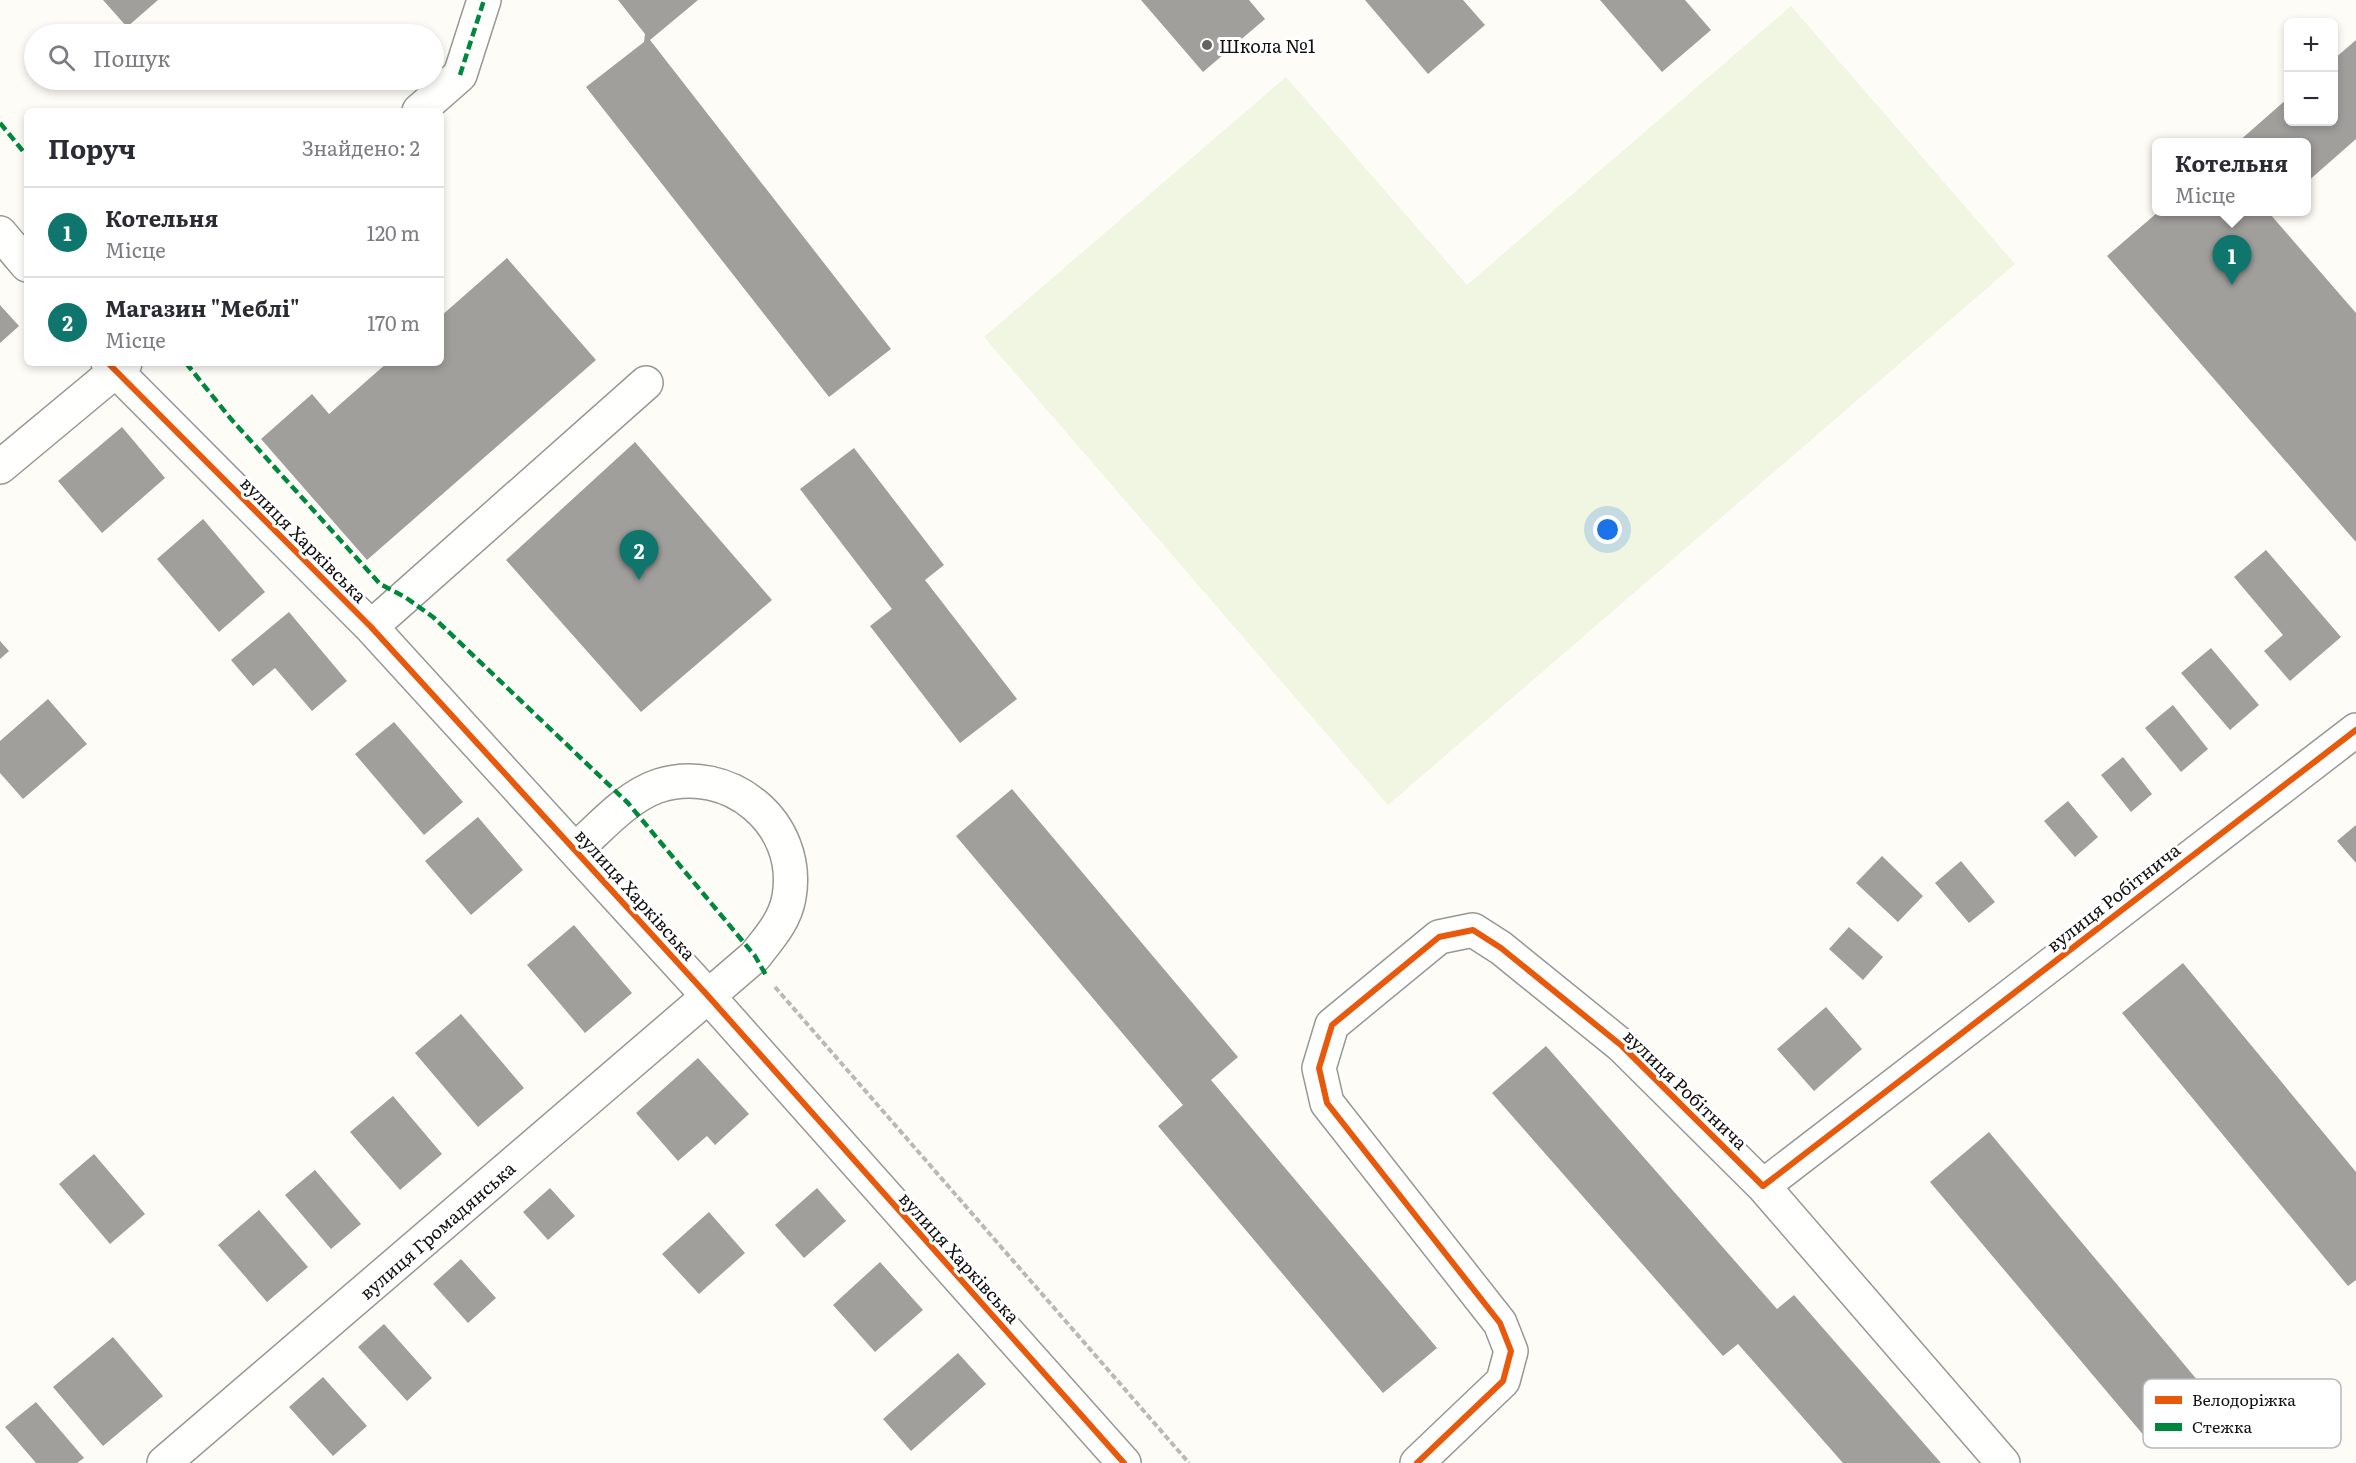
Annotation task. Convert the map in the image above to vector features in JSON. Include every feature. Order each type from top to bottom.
[{"type":"street","points":[[444,89],[460,75],[484,0]]},
{"type":"street","points":[[422,108],[443,90]]},
{"type":"street","points":[[0,233],[24,261]]},
{"type":"street","points":[[0,467],[116,366]]},
{"type":"street","name":"вулиця Харківська","points":[[116,366],[371,627],[709,997],[1124,1463]]},
{"type":"street","points":[[371,627],[646,383]]},
{"type":"street","name":"вулиця Робітнича","points":[[1417,1463],[1503,1381],[1511,1352],[1500,1323],[1327,1103],[1319,1068],[1332,1024],[1439,937],[1473,930],[1501,948],[1622,1046],[1763,1186],[2356,730]]},
{"type":"street","points":[[575,850],[628,803],[658,786],[692,780],[726,786],[756,804],[778,830],[786,852],[789,862],[789,897],[777,929],[755,956],[709,997]]},
{"type":"street","name":"вулиця Громадянська","points":[[164,1463],[709,997]]},
{"type":"street","points":[[1763,1186],[2003,1463]]},
{"type":"path","points":[[775,986],[1189,1463]]},
{"type":"green space","points":[[1791,6],[2015,264],[1388,805],[984,337],[1286,77],[1467,285]]},
{"type":"building","points":[[103,0],[158,0],[130,24],[124,24]]},
{"type":"building","points":[[618,0],[698,0],[650,40],[891,349],[829,397],[586,87],[644,42],[645,34]]},
{"type":"building","name":"Школа №1","points":[[1141,0],[1249,0],[1265,19],[1203,72]]},
{"type":"building","points":[[1365,0],[1463,0],[1485,25],[1428,74]]},
{"type":"building","points":[[1600,0],[1685,0],[1711,30],[1662,72]]},
{"type":"building","points":[[2356,40],[2356,139],[2311,178],[2311,138],[2243,138],[2284,102],[2284,126],[2338,126],[2338,56]]},
{"type":"building","points":[[2153,216],[2272,216],[2356,313],[2356,542],[2107,256]]},
{"type":"building","points":[[507,258],[596,360],[367,560],[261,439],[312,394],[329,414],[384,366],[444,366],[444,313]]},
{"type":"building","points":[[0,305],[19,326],[0,343]]},
{"type":"building","points":[[122,427],[165,478],[102,533],[58,481]]},
{"type":"building","points":[[635,442],[772,600],[641,712],[506,560]]},
{"type":"building","points":[[854,448],[944,565],[925,580],[1017,699],[960,743],[870,626],[892,609],[800,489]]},
{"type":"building","points":[[203,519],[265,592],[219,632],[157,559]]},
{"type":"building","points":[[2266,550],[2341,637],[2290,681],[2264,651],[2283,635],[2234,577]]},
{"type":"building","points":[[289,612],[347,681],[312,711],[275,668],[253,686],[231,660]]},
{"type":"building","points":[[0,641],[9,651],[0,659]]},
{"type":"building","points":[[2211,648],[2259,705],[2230,730],[2181,673]]},
{"type":"building","points":[[48,699],[87,744],[23,799],[0,773],[0,741]]},
{"type":"building","points":[[2173,705],[2208,749],[2181,772],[2145,728]]},
{"type":"building","points":[[394,722],[463,802],[424,835],[355,754]]},
{"type":"building","points":[[2123,757],[2152,794],[2131,812],[2101,775]]},
{"type":"building","points":[[1012,789],[1238,1057],[1211,1080],[1437,1348],[1383,1393],[1158,1126],[1183,1105],[956,836]]},
{"type":"building","points":[[2068,801],[2098,837],[2075,857],[2044,821]]},
{"type":"building","points":[[478,817],[523,870],[471,915],[425,861]]},
{"type":"building","points":[[2356,825],[2356,863],[2337,841]]},
{"type":"building","points":[[1882,856],[1923,896],[1898,922],[1856,883]]},
{"type":"building","points":[[1961,861],[1995,902],[1969,923],[1935,883]]},
{"type":"building","points":[[574,925],[632,993],[585,1033],[527,965]]},
{"type":"building","points":[[1849,927],[1883,957],[1863,980],[1829,949]]},
{"type":"building","points":[[2183,963],[2356,1172],[2356,1280],[2348,1286],[2122,1013]]},
{"type":"building","points":[[1826,1007],[1862,1049],[1814,1091],[1777,1049]]},
{"type":"building","points":[[461,1014],[524,1088],[478,1127],[415,1053]]},
{"type":"building","points":[[1546,1046],[1777,1309],[1794,1295],[1941,1463],[1843,1463],[1738,1344],[1723,1356],[1492,1093]]},
{"type":"building","points":[[698,1058],[749,1114],[715,1145],[707,1136],[678,1161],[636,1113]]},
{"type":"building","points":[[393,1096],[442,1154],[400,1190],[350,1132]]},
{"type":"building","points":[[1989,1132],[2196,1379],[2143,1379],[2143,1435],[1930,1182]]},
{"type":"building","points":[[94,1154],[145,1214],[110,1244],[59,1184]]},
{"type":"building","points":[[315,1170],[361,1224],[331,1249],[285,1195]]},
{"type":"building","points":[[550,1188],[575,1216],[548,1240],[523,1212]]},
{"type":"building","points":[[817,1188],[846,1221],[804,1258],[775,1225]]},
{"type":"building","points":[[259,1210],[308,1267],[267,1302],[218,1245]]},
{"type":"building","points":[[709,1212],[745,1253],[699,1294],[662,1254]]},
{"type":"building","points":[[461,1259],[496,1298],[468,1323],[433,1284]]},
{"type":"building","points":[[880,1262],[923,1310],[875,1352],[833,1305]]},
{"type":"building","points":[[384,1324],[432,1378],[407,1401],[358,1347]]},
{"type":"building","points":[[113,1337],[163,1396],[103,1446],[53,1387]]},
{"type":"building","points":[[958,1353],[986,1384],[911,1451],[883,1419]]},
{"type":"building","points":[[323,1377],[367,1426],[333,1456],[289,1407]]},
{"type":"building","points":[[36,1402],[84,1458],[77,1463],[36,1463],[5,1427]]},
{"type":"marked path","points":[[460,75],[484,0]]},
{"type":"marked path","points":[[0,123],[24,152]]},
{"type":"marked path","points":[[188,366],[231,419],[380,584],[405,597],[433,617],[628,803],[755,956],[767,977]]},
{"type":"cycle path","points":[[111,366],[371,627],[709,997],[1124,1463]]},
{"type":"cycle path","points":[[1417,1463],[1503,1381],[1511,1351],[1500,1323],[1327,1103],[1319,1068],[1332,1025],[1439,937],[1473,930],[1501,948],[1622,1046],[1763,1186],[2356,730]]},
{"type":"place","name":"Школа №1","points":[[1207,45]]},
{"type":"place","name":"Котельня","points":[[2232,285]]},
{"type":"place","name":"Магазин \"Меблі\"","points":[[639,580]]}]
